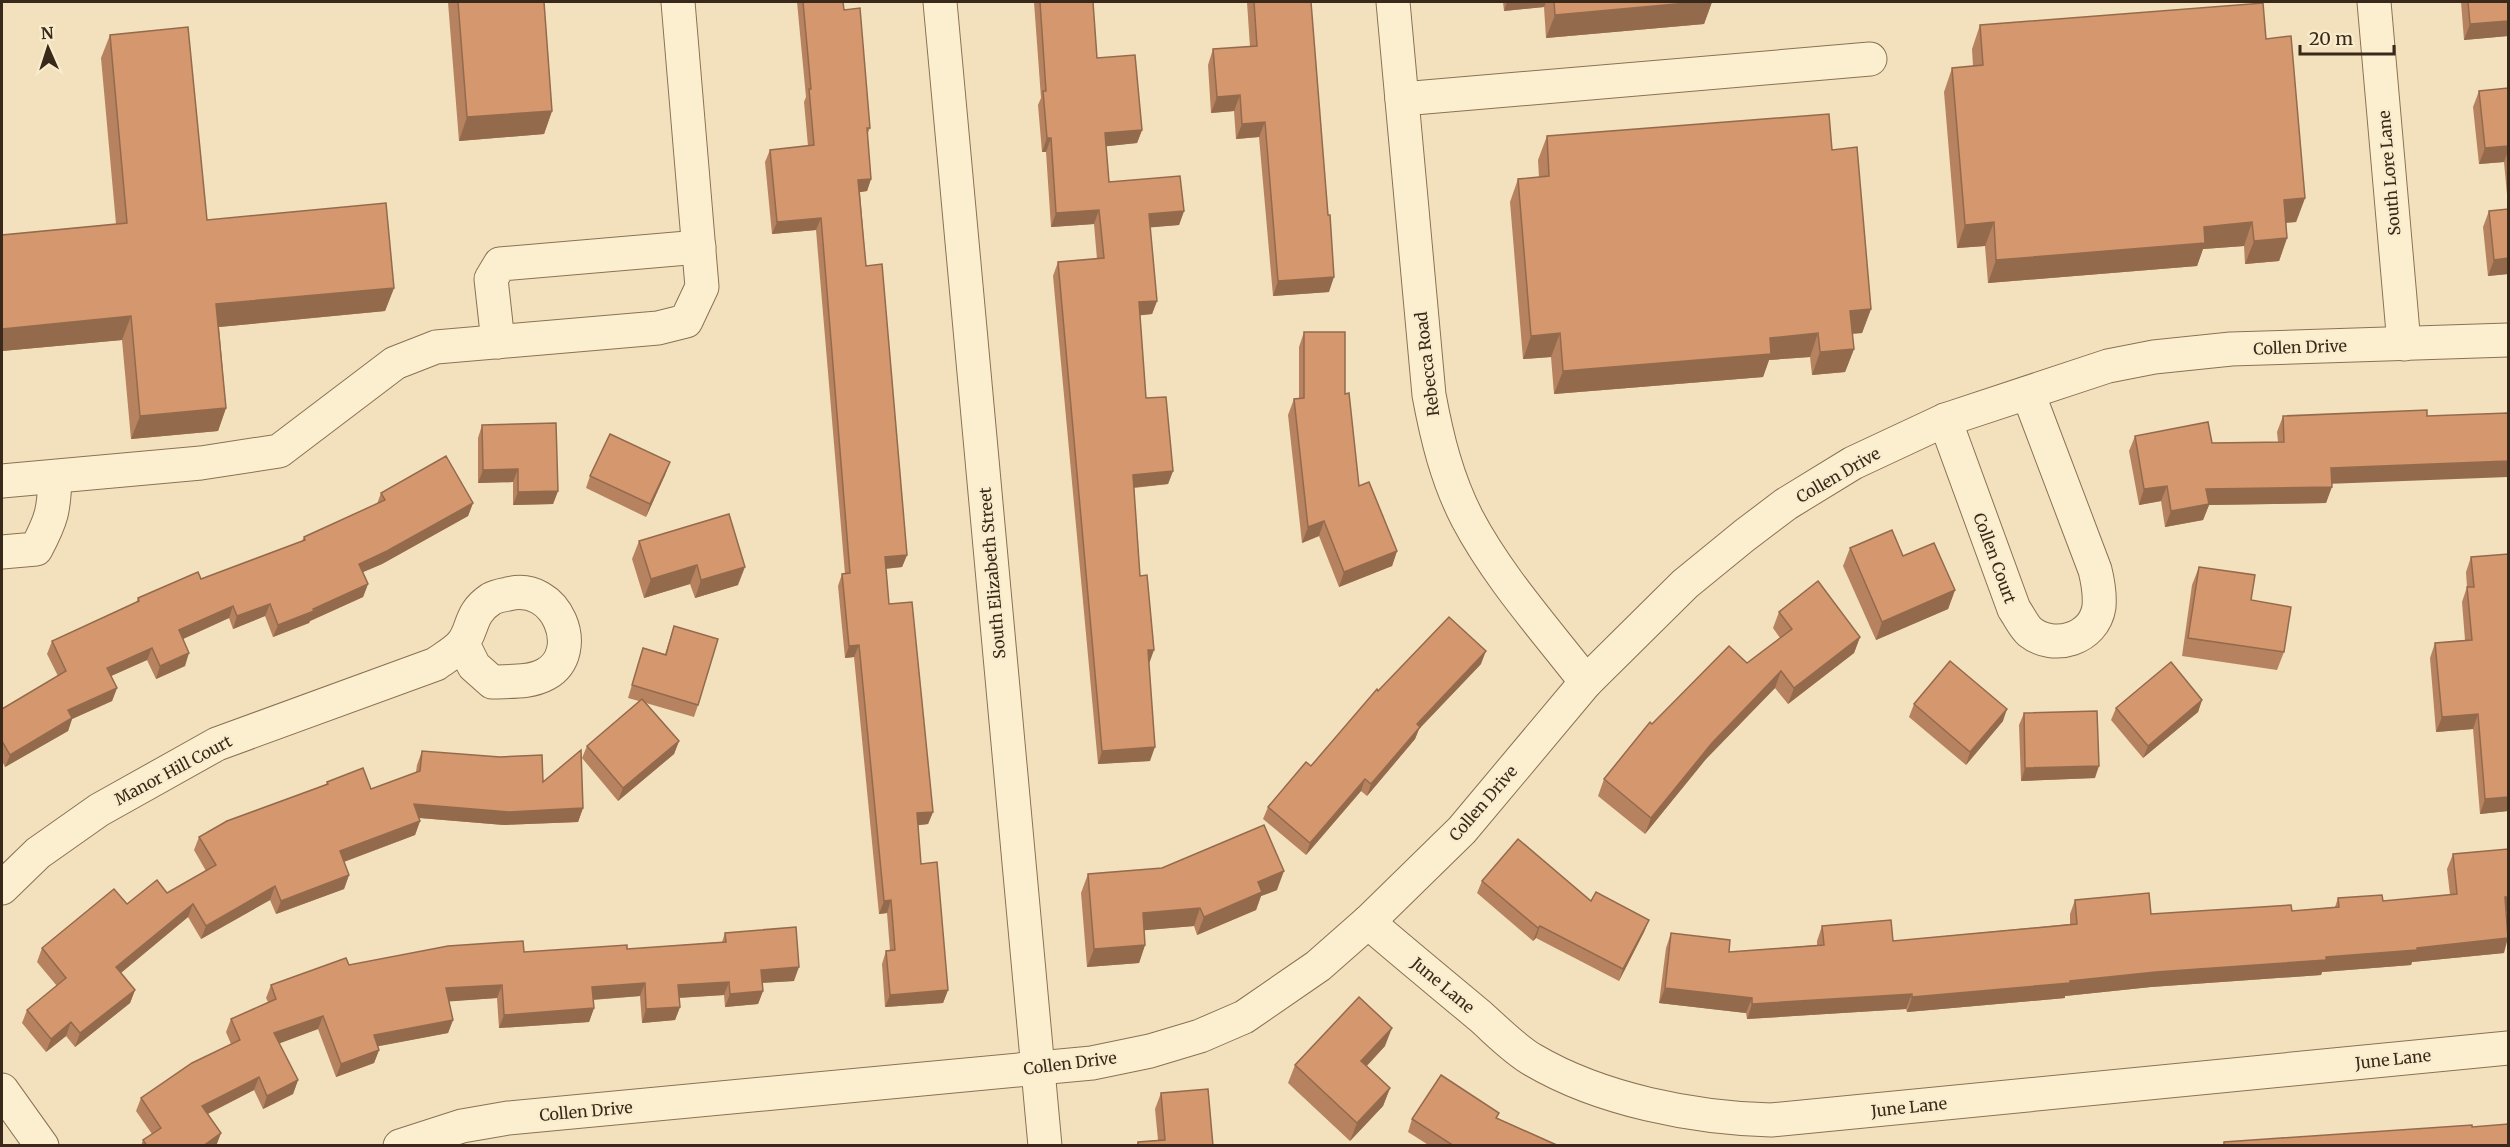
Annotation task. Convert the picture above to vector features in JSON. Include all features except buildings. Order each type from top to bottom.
[{"type":"street","points":[[2,482],[201,463],[279,451],[395,363],[436,347],[658,328],[686,321],[702,287],[678,2]]},
{"type":"street","name":"South Elizabeth Street","points":[[940,2],[1044,1146]]},
{"type":"street","name":"Rebecca Road","points":[[1393,2],[1429,395],[1436,434],[1448,474],[1467,517],[1490,557],[1586,682]]},
{"type":"street","name":"South Lore Lane","points":[[2374,2],[2404,344]]},
{"type":"street","points":[[1402,99],[1870,59]]},
{"type":"street","points":[[498,342],[491,279],[500,264],[699,247]]},
{"type":"street","name":"Collen Drive","points":[[400,1146],[462,1126],[508,1118],[1092,1063],[1150,1051],[1200,1036],[1244,1017],[1318,966],[1368,922],[1462,830],[1586,682],[1685,584],[1786,504],[1853,463],[1945,420],[2108,366],[2154,357],[2231,349],[2508,340]]},
{"type":"street","name":"Collen Court","points":[[1945,420],[2014,609],[2029,632],[2049,642],[2072,640],[2090,628],[2098,609],[2099,588],[2095,570],[2028,393]]},
{"type":"street","points":[[2,552],[36,549],[47,529],[54,507],[55,477]]},
{"type":"street","name":"Manor Hill Court","points":[[2,888],[38,853],[99,810],[197,754],[217,744],[436,664],[463,644]]},
{"type":"street","name":"June Lane","points":[[1368,922],[1532,1059],[1568,1077],[1628,1099],[1684,1113],[1730,1119],[1771,1120],[2508,1048]]},
{"type":"street","points":[[2,1090],[42,1146]]}]
